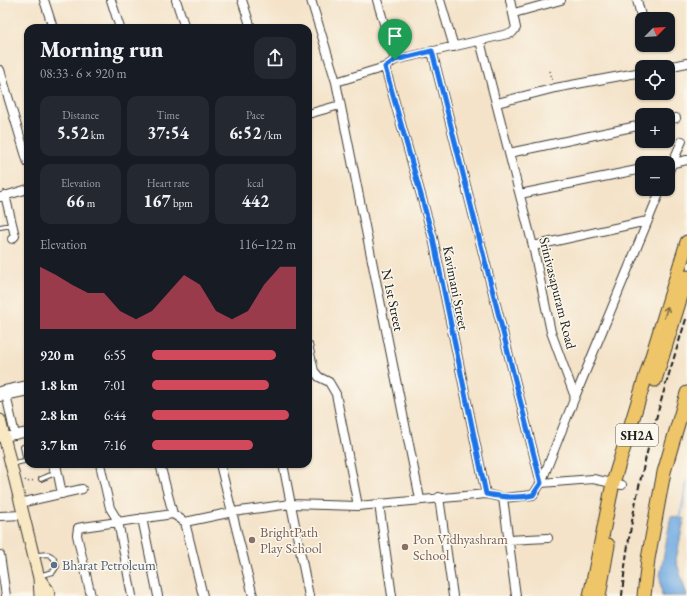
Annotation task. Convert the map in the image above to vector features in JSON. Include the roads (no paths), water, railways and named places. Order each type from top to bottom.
[{"type":"main road","name":"SH2A","points":[[590,596],[613,483],[687,242]]},
{"type":"main road","name":"SH2A","points":[[599,596],[610,532],[613,483],[687,277]]},
{"type":"main road","name":"SH2A","points":[[652,596],[651,568],[664,472],[687,393]]},
{"type":"main road","name":"SH2A","points":[[644,596],[670,475],[687,419]]},
{"type":"main road","points":[[0,420],[39,577],[40,596]]},
{"type":"main road","points":[[39,577],[48,590],[49,596]]},
{"type":"street","points":[[44,0],[52,24]]},
{"type":"street","points":[[111,0],[119,24]]},
{"type":"street","points":[[176,0],[184,24]]},
{"type":"street","points":[[242,0],[249,24]]},
{"type":"street","name":"N 1st Street","points":[[311,0],[336,82],[420,499]]},
{"type":"street","points":[[377,0],[395,60]]},
{"type":"street","points":[[440,0],[454,47]]},
{"type":"street","points":[[336,82],[385,67],[395,60],[512,33],[516,28],[510,0]]},
{"type":"street","points":[[514,13],[561,0]]},
{"type":"street","points":[[637,0],[640,12]]},
{"type":"street","name":"Srinivasapuram Road","points":[[480,41],[533,246],[551,332],[575,397]]},
{"type":"street","points":[[432,51],[541,483]]},
{"type":"street","points":[[675,65],[687,63]]},
{"type":"street","name":"Kavimani Street","points":[[385,67],[433,238],[486,494]]},
{"type":"street","points":[[0,70],[24,150]]},
{"type":"street","points":[[497,103],[555,88],[635,73]]},
{"type":"street","points":[[312,113],[340,105]]},
{"type":"street","points":[[509,153],[635,126]]},
{"type":"street","points":[[674,156],[682,141]]},
{"type":"street","points":[[675,163],[687,160]]},
{"type":"street","points":[[520,194],[635,170]]},
{"type":"street","points":[[12,239],[15,236],[13,225],[2,196],[24,190]]},
{"type":"street","points":[[185,522],[233,512],[290,504],[358,506],[439,497],[486,494],[503,498],[533,495],[541,483],[658,196]]},
{"type":"street","points":[[533,246],[648,222]]},
{"type":"street","points":[[312,362],[314,371],[319,377],[329,382],[336,394],[358,506]]},
{"type":"street","points":[[0,391],[24,386]]},
{"type":"street","points":[[2,399],[24,392]]},
{"type":"street","points":[[2,399],[24,396]]},
{"type":"street","points":[[2,399],[16,435]]},
{"type":"street","points":[[4,437],[24,433]]},
{"type":"street","points":[[57,468],[62,494]]},
{"type":"street","points":[[101,468],[110,508],[118,521],[132,596]]},
{"type":"street","points":[[161,468],[173,514]]},
{"type":"street","points":[[221,468],[253,596]]},
{"type":"street","points":[[284,468],[309,596]]},
{"type":"street","points":[[541,483],[593,479],[613,483]]},
{"type":"street","points":[[20,503],[82,489]]},
{"type":"street","points":[[439,497],[453,596]]},
{"type":"street","points":[[503,498],[516,596]]},
{"type":"street","points":[[379,504],[392,596]]},
{"type":"street","points":[[91,596],[77,535],[78,528],[173,514],[185,522],[203,596]]},
{"type":"street","points":[[0,516],[23,515]]},
{"type":"street","points":[[142,518],[158,596]]},
{"type":"street","points":[[508,540],[548,538]]},
{"type":"street","points":[[0,556],[6,596]]},
{"type":"lane","points":[[0,227],[13,225]]},
{"type":"lane","points":[[10,464],[24,461]]},
{"type":"lane","points":[[41,479],[53,474],[52,468]]},
{"type":"lane","points":[[33,556],[49,553],[53,556],[57,566],[53,572],[39,577]]},
{"type":"water","points":[[671,516],[684,519],[676,560],[687,596],[662,596],[660,576]]},
{"type":"waterway","points":[[680,519],[687,481]]},
{"type":"railway","points":[[622,596],[631,524],[638,489],[656,419],[687,316]]},
{"type":"place","name":"BrightPath Play School","points":[[252,540]]},
{"type":"place","name":"Pon Vidhyashram School","points":[[405,547]]},
{"type":"place","name":"Bharat Petroleum","points":[[54,565]]}]
